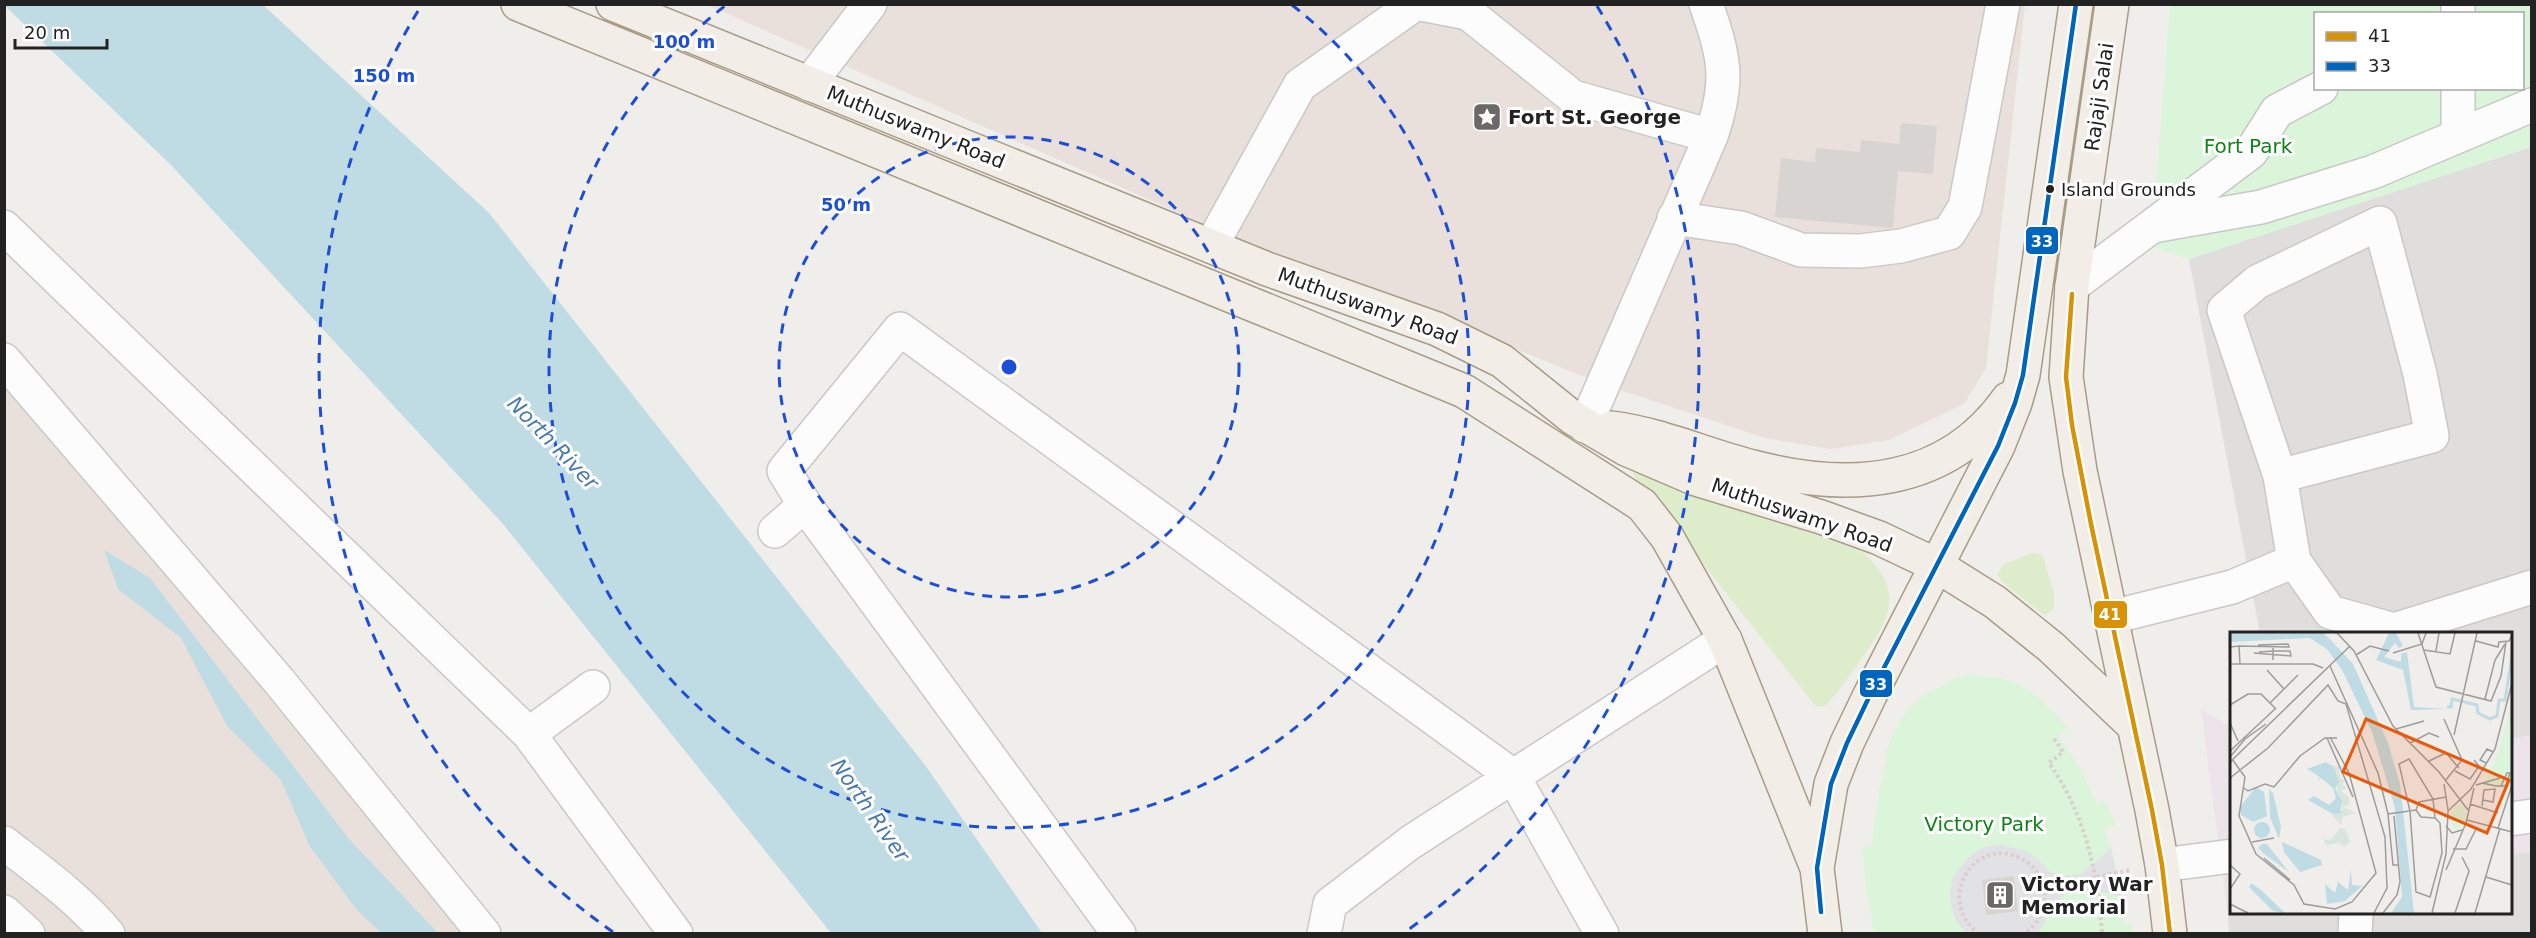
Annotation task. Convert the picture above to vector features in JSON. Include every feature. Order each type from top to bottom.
[{"type":"main road","name":"Muthuswamy Road","points":[[518,4],[1464,391],[1642,505],[1667,537],[1725,640],[1817,868]]},
{"type":"main road","name":"Muthuswamy Road","points":[[613,4],[1267,269],[1437,329],[1502,361],[1585,426],[1664,467],[1879,538],[1936,565],[1995,602],[2051,647],[2134,726]]},
{"type":"main road","name":"Rajaji Salai","points":[[1825,933],[1817,868],[1831,784],[1847,743],[1998,446],[2023,375],[2076,4]]},
{"type":"main road","name":"Rajaji Salai","points":[[2112,4],[2072,286],[2067,344],[2068,387],[2080,471],[2134,726],[2148,868],[2169,933]]},
{"type":"main road","points":[[1585,426],[1649,435],[1751,467],[1805,479],[1840,481],[1877,479],[1912,471],[1941,460],[1963,446],[1988,425],[2007,401],[2023,375]]},
{"type":"street","points":[[809,84],[870,4]]},
{"type":"street","points":[[1210,246],[1300,85],[1415,4]]},
{"type":"street","points":[[1421,4],[1468,13],[1573,97],[1711,136]]},
{"type":"street","points":[[1585,426],[1605,385],[1674,218],[1711,136],[1721,106],[1725,78],[1720,42],[1706,4]]},
{"type":"street","points":[[1674,218],[1741,228],[1801,250],[1860,251],[1900,246],[1949,233],[1965,207],[2003,4]]},
{"type":"street","points":[[2072,286],[2252,152],[2277,111],[2317,90]]},
{"type":"street","points":[[2458,90],[2458,136]]},
{"type":"street","points":[[2153,226],[2261,207],[2373,172],[2532,105]]},
{"type":"street","points":[[2280,476],[2432,436],[2420,374],[2380,223],[2257,282],[2224,310],[2280,476],[2294,561],[2330,612],[2394,630],[2532,587]]},
{"type":"street","points":[[4,227],[529,734],[676,933]]},
{"type":"street","points":[[1119,933],[805,505],[784,471],[900,329],[1513,776],[1602,933]]},
{"type":"street","points":[[4,360],[279,681],[484,933]]},
{"type":"street","points":[[775,531],[805,505]]},
{"type":"street","points":[[2112,617],[2232,587],[2294,561]]},
{"type":"street","points":[[1324,933],[1330,904],[1411,842],[1725,640]]},
{"type":"street","points":[[529,734],[593,687]]},
{"type":"street","points":[[2512,819],[2532,816]]},
{"type":"street","points":[[4,843],[45,875],[108,933]]},
{"type":"street","points":[[2148,868],[2230,856]]},
{"type":"street","points":[[4,912],[28,933]]},
{"type":"street","points":[[2355,933],[2356,914]]},
{"type":"path","points":[[2054,740],[2063,752],[2049,763],[2069,795],[2080,819],[2096,878],[2102,933]]},
{"type":"path","points":[[1979,933],[1967,923],[1960,910],[1959,895],[1962,880],[1969,868],[1981,859],[1995,854],[2010,854],[2023,859],[2034,867],[2042,879],[2044,906],[2030,930],[2024,933]]},
{"type":"path","points":[[2044,888],[2148,868]]},
{"type":"shaded area","name":"Fort St. George","points":[[707,5],[2025,5],[1986,368],[1964,404],[1889,440],[1831,449],[1765,438],[1605,385],[1216,229]]},
{"type":"shaded area","points":[[2531,147],[2531,736],[2512,738],[2512,632],[2260,632],[2189,259]]},
{"type":"shaded area","points":[[5,387],[484,933],[5,933]]},
{"type":"shaded area","points":[[2201,709],[2230,726],[2230,914],[2228,917]]},
{"type":"shaded area","points":[[2531,736],[2531,852],[2512,854],[2512,738]]},
{"type":"shaded area","points":[[2002,845],[2026,851],[2043,864],[2048,871],[2062,876],[2082,874],[2111,848],[2121,897],[2095,890],[2069,892],[2053,907],[2038,933],[1966,934],[1956,920],[1951,906],[1950,892],[1953,877],[1967,859],[1988,846]],"holes":[[[2014,876],[2018,910],[1986,915],[1982,880]]]},
{"type":"shaded area","points":[[2531,852],[2531,933],[2229,933],[2228,917],[2230,914],[2512,914],[2512,854]]},
{"type":"green space","name":"Fort Park","points":[[2170,5],[2531,5],[2531,147],[2189,259],[2151,246]]},
{"type":"green space","points":[[1642,471],[1862,552],[1877,566],[1885,580],[1889,594],[1884,622],[1868,650],[1825,706],[1818,707],[1814,704],[1649,496],[1633,473]]},
{"type":"green space","points":[[2032,553],[2042,554],[2054,593],[2054,609],[2046,615],[2001,581],[1997,574],[2004,564]]},
{"type":"green space","name":"Victory Park","points":[[1974,674],[2007,680],[2026,688],[2050,710],[2052,709],[2068,729],[2059,736],[2083,774],[2097,805],[2105,801],[2116,824],[2104,830],[2117,867],[2123,923],[2132,923],[2132,933],[1874,933],[1865,880],[1863,846],[1871,847],[1879,791],[1887,758],[1884,756],[1900,721],[1915,703],[1924,695],[1949,683],[1949,680]]},
{"type":"water","name":"North River","points":[[4,5],[263,5],[489,213],[925,765],[1042,933],[831,933],[503,524],[171,165]]},
{"type":"water","points":[[104,550],[150,578],[349,839],[438,933],[381,933],[356,909],[309,845],[281,780],[227,726],[181,638],[118,589]]},
{"type":"building","points":[[1901,123],[1937,126],[1933,174],[1898,171],[1893,228],[1775,217],[1781,158],[1815,162],[1816,148],[1860,152],[1861,140],[1899,144]]},
{"type":"building","name":"Victory War Memorial","points":[[2014,876],[2018,911],[1986,915],[1982,880]]},
{"type":"transit line","name":"33","points":[[1821,912],[1817,868],[1831,784],[1847,743],[1870,695],[1998,446],[2023,375],[2076,4]]},
{"type":"transit line","name":"41","points":[[2072,294],[2066,377],[2072,425],[2152,810],[2162,865],[2170,934]]},
{"type":"place","name":"Fort St. George","points":[[1487,117]]},
{"type":"place","name":"Island Grounds","points":[[2050,189]]},
{"type":"place","name":"Victory War Memorial","points":[[2000,895]]}]
